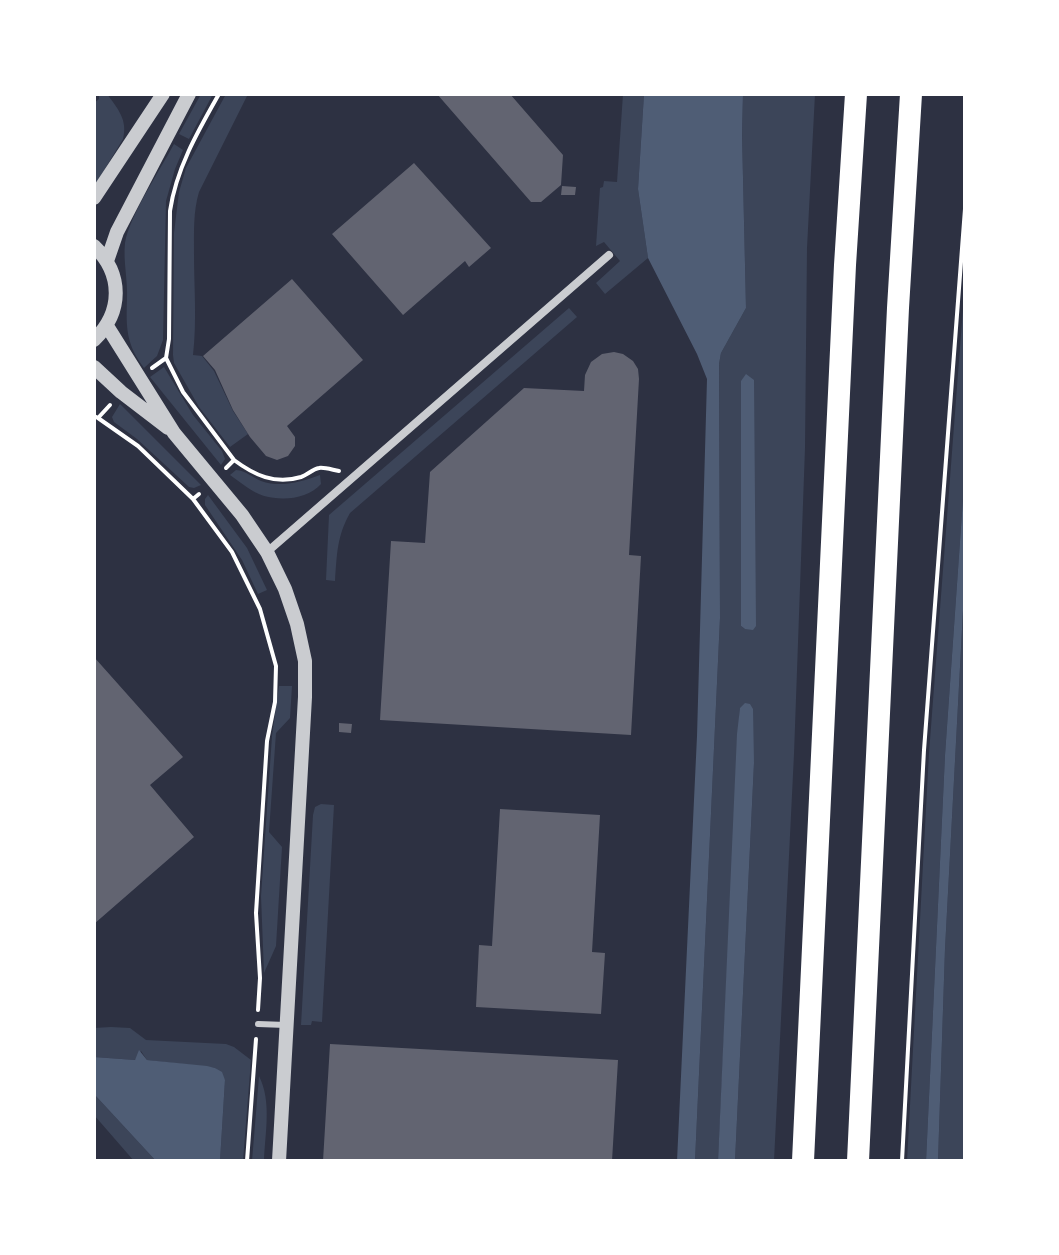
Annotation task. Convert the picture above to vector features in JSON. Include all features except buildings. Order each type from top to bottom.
[{"type":"highway","points":[[803,1161],[845,265],[856,94]]},
{"type":"highway","points":[[858,1161],[897,324],[911,94]]},
{"type":"street","points":[[94,198],[163,94]]},
{"type":"street","points":[[107,261],[117,232],[189,94]]},
{"type":"street","points":[[94,246],[107,261],[116,294],[107,326],[94,340]]},
{"type":"street","points":[[267,552],[609,255]]},
{"type":"street","points":[[107,326],[174,433],[233,503],[267,552],[285,589],[305,661],[279,1161]]},
{"type":"street","points":[[94,367],[174,433]]},
{"type":"lane","points":[[258,1024],[286,1025]]},
{"type":"path","points":[[140,377],[166,358],[172,195],[191,147],[219,94]]},
{"type":"path","points":[[902,1161],[924,750],[965,209]]},
{"type":"path","points":[[94,416],[98,418],[121,392]]},
{"type":"path","points":[[234,460],[251,472],[276,480],[288,481],[320,468],[357,474]]},
{"type":"path","points":[[193,499],[232,552],[260,609],[276,666],[275,702],[267,741],[256,913],[260,978],[247,1161]]},
{"type":"shaded area","points":[[99,94],[107,94],[115,105],[123,120],[124,132],[123,139],[94,187],[94,103],[99,99]]},
{"type":"shaded area","points":[[201,94],[213,94],[189,139],[179,134]]},
{"type":"shaded area","points":[[226,94],[248,94],[197,200],[193,355],[202,356],[214,371],[248,434],[230,447],[199,407],[174,363],[173,355],[174,233],[179,192],[186,168]]},
{"type":"shaded area","points":[[623,94],[644,94],[638,189],[648,258],[605,294],[596,283],[620,261],[604,242],[596,246],[600,188],[604,181],[617,182]]},
{"type":"shaded area","points":[[644,94],[743,94],[746,308],[721,353],[719,364],[720,618],[695,1161],[677,1161],[697,736],[707,379],[648,258],[638,189]]},
{"type":"shaded area","points":[[743,94],[815,94],[807,248],[805,448],[794,754],[774,1161],[735,1161],[754,763],[740,708],[718,1161],[695,1161],[720,618],[719,364],[721,353],[746,308]],"holes":[[[741,381],[745,629],[741,626]]]},
{"type":"shaded area","points":[[174,144],[183,150],[166,201],[163,340],[157,356],[144,368],[128,335],[125,243],[139,207]]},
{"type":"shaded area","points":[[965,282],[965,470],[945,755],[926,1161],[907,1161],[929,753]]},
{"type":"shaded area","points":[[569,308],[577,317],[350,513],[340,538],[335,581],[326,580],[329,515]]},
{"type":"shaded area","points":[[164,367],[193,415],[222,451],[225,459],[221,465],[150,377]]},
{"type":"shaded area","points":[[746,374],[754,380],[756,626],[753,630],[741,626],[741,381]]},
{"type":"shaded area","points":[[120,404],[201,485],[189,487],[114,422],[112,417]]},
{"type":"shaded area","points":[[236,470],[276,484],[298,482],[320,475],[321,484],[302,496],[271,498],[255,492],[230,475]]},
{"type":"shaded area","points":[[965,470],[965,573],[945,949],[938,1161],[926,1161],[945,755]]},
{"type":"shaded area","points":[[208,495],[247,548],[267,590],[258,594],[242,560],[205,505]]},
{"type":"shaded area","points":[[965,573],[965,1161],[938,1161],[945,949]]},
{"type":"shaded area","points":[[279,686],[292,686],[290,718],[276,733],[269,832],[282,847],[276,946],[264,973],[261,896],[272,736]]},
{"type":"shaded area","points":[[745,703],[753,709],[754,763],[735,1161],[718,1161],[737,734],[740,708]]},
{"type":"shaded area","points":[[334,805],[322,1022],[312,1021],[311,1025],[301,1025],[313,815],[315,807]]},
{"type":"shaded area","points":[[94,1028],[130,1028],[146,1040],[226,1044],[251,1060],[243,1161],[220,1161],[225,1080],[215,1068],[147,1060],[141,1051],[135,1060],[94,1057]]},
{"type":"shaded area","points":[[139,1050],[147,1060],[207,1066],[222,1072],[225,1080],[220,1161],[156,1161],[94,1094],[94,1057],[135,1060]]},
{"type":"shaded area","points":[[259,1076],[267,1107],[264,1161],[252,1161]]},
{"type":"shaded area","points":[[94,1094],[156,1161],[134,1161],[94,1115]]}]
